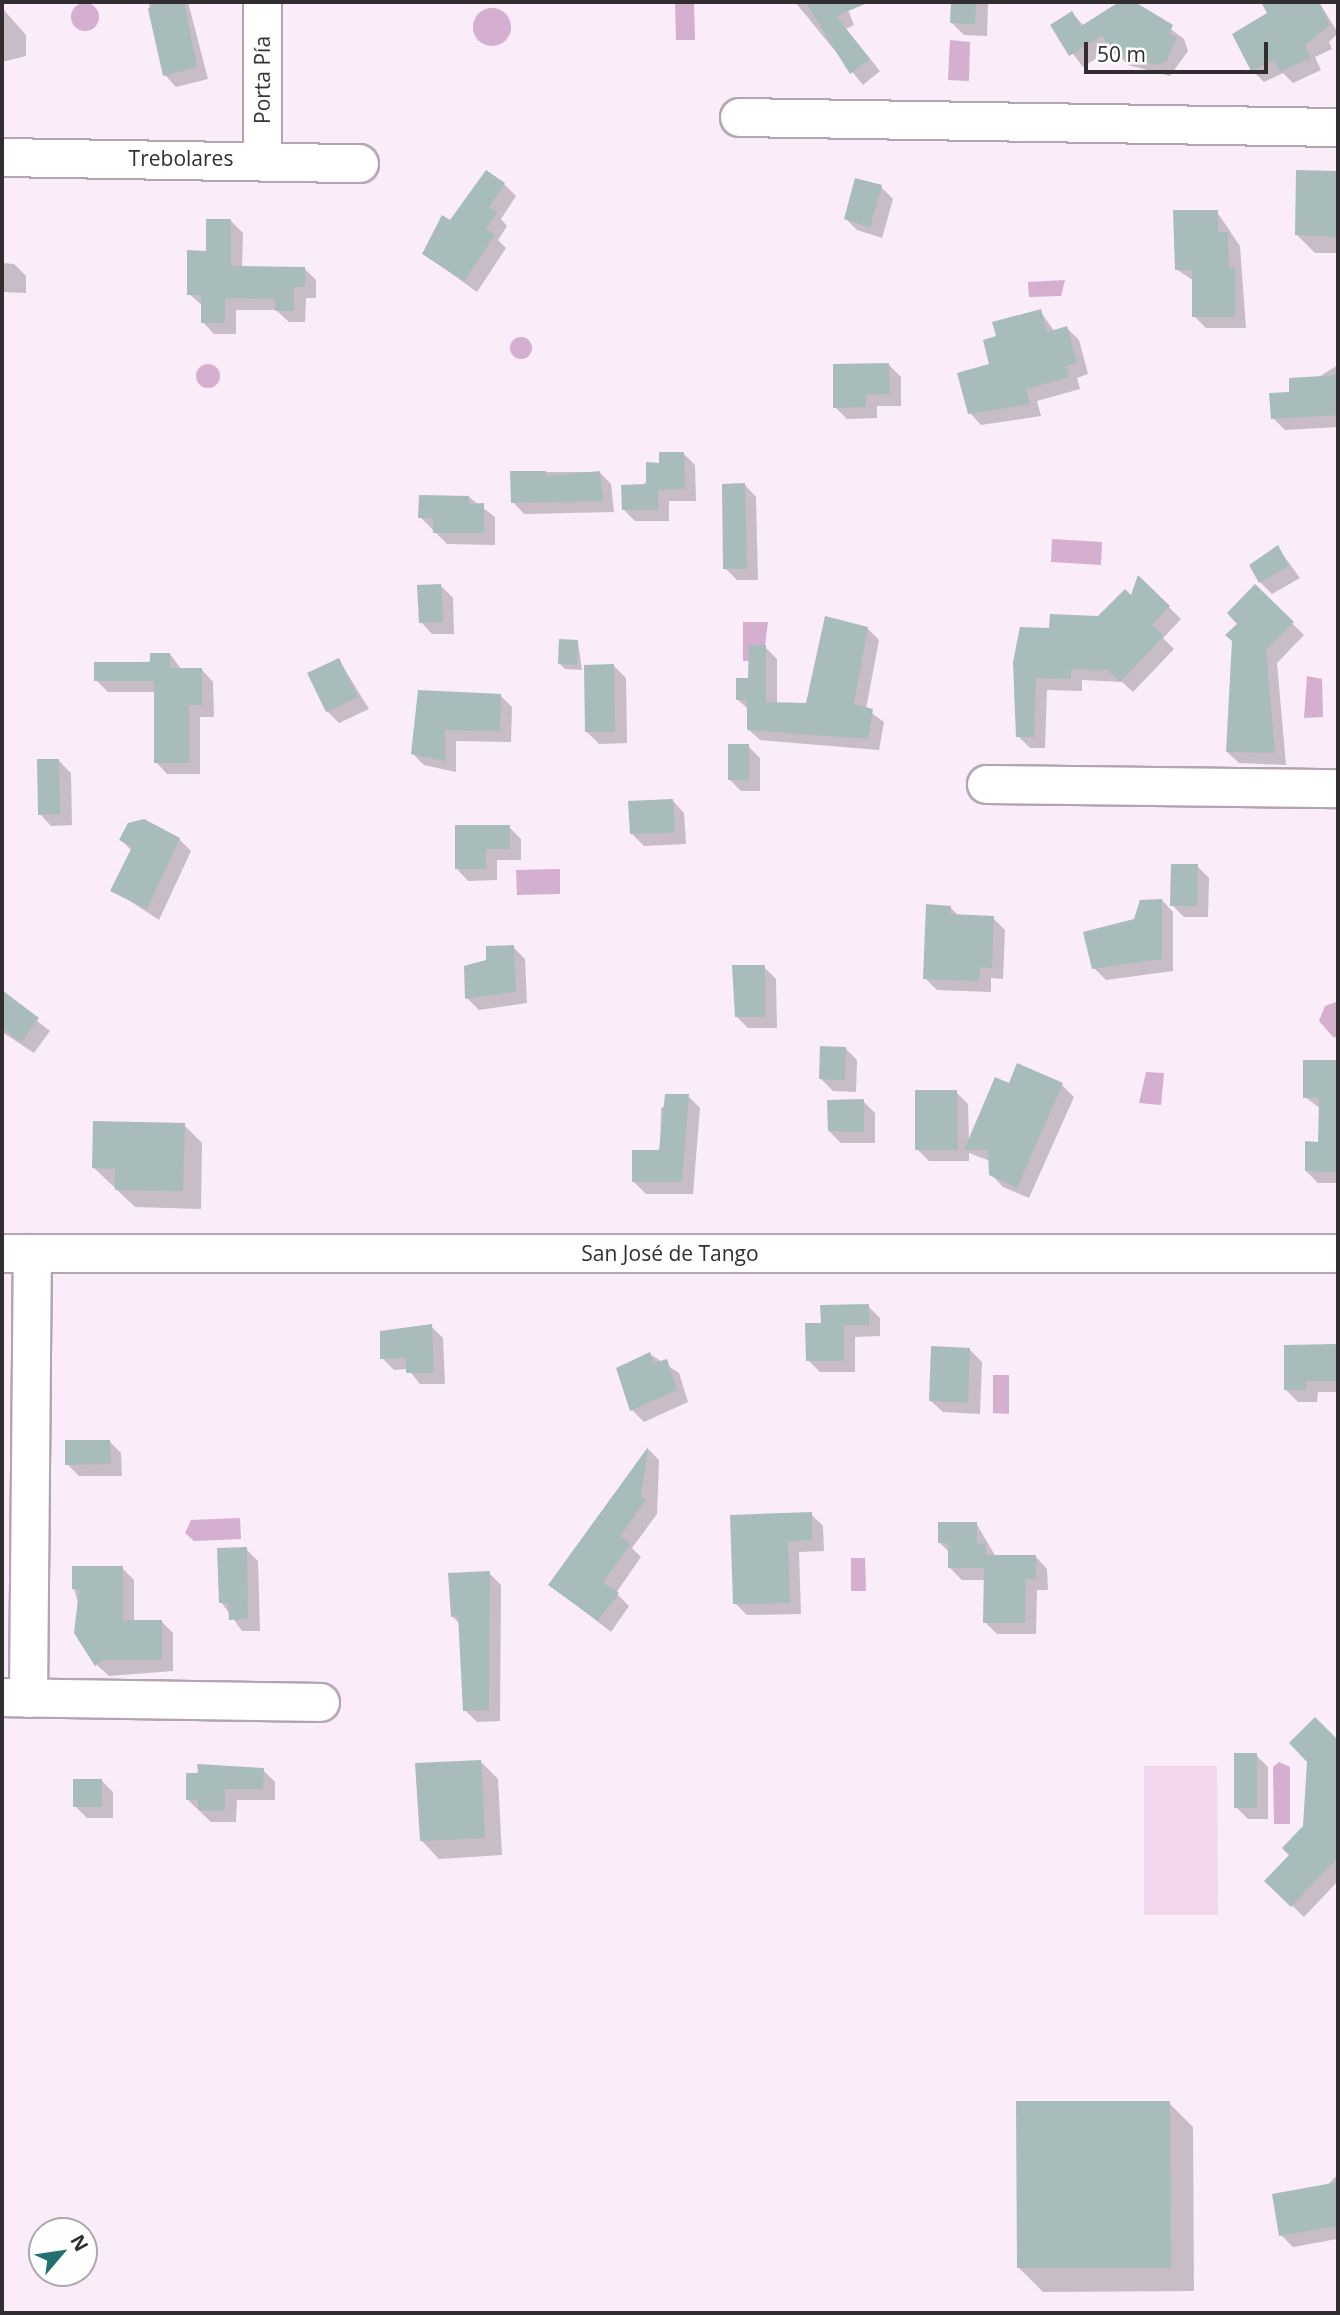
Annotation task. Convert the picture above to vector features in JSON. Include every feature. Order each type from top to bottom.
[{"type":"street","name":"Porta Pía","points":[[262,2],[262,158]]},
{"type":"street","points":[[739,117],[1338,127]]},
{"type":"street","name":"Trebolares","points":[[2,157],[262,158],[359,163]]},
{"type":"street","points":[[986,784],[1338,788]]},
{"type":"street","points":[[17,1253],[15,1698],[320,1702]]},
{"type":"street","name":"San José de Tango","points":[[17,1253],[1338,1253]]},
{"type":"shaded area","points":[[675,2],[694,2],[695,40],[676,40]]},
{"type":"shaded area","points":[[85,3],[95,7],[99,17],[95,27],[85,31],[75,27],[71,17],[75,7]]},
{"type":"shaded area","points":[[492,8],[505,14],[511,27],[505,40],[492,46],[479,40],[473,27],[479,14]]},
{"type":"shaded area","points":[[950,40],[970,42],[969,81],[948,80]]},
{"type":"shaded area","points":[[1065,280],[1061,296],[1029,297],[1028,282]]},
{"type":"shaded area","points":[[517,337],[525,337],[532,344],[532,352],[525,359],[517,359],[510,352],[510,344]]},
{"type":"shaded area","points":[[208,364],[216,368],[220,376],[216,384],[208,388],[200,384],[196,376],[200,368]]},
{"type":"shaded area","points":[[1052,539],[1102,542],[1101,565],[1051,562]]},
{"type":"shaded area","points":[[743,622],[768,622],[763,661],[743,661]]},
{"type":"shaded area","points":[[1307,676],[1322,679],[1323,717],[1304,718]]},
{"type":"shaded area","points":[[560,869],[560,894],[517,895],[516,870]]},
{"type":"shaded area","points":[[1336,1002],[1338,1035],[1334,1038],[1319,1021],[1325,1006]]},
{"type":"shaded area","points":[[1146,1072],[1164,1073],[1161,1105],[1139,1103]]},
{"type":"shaded area","points":[[993,1375],[1009,1375],[1009,1414],[993,1413]]},
{"type":"shaded area","points":[[240,1518],[241,1539],[194,1541],[185,1533],[191,1520]]},
{"type":"shaded area","points":[[851,1558],[865,1558],[866,1591],[851,1591]]},
{"type":"shaded area","points":[[1279,1762],[1290,1767],[1290,1824],[1274,1824],[1273,1767]]},
{"type":"shaded area","points":[[1144,1766],[1217,1766],[1218,1915],[1144,1915]]},
{"type":"building","points":[[155,2],[184,2],[197,67],[163,76],[148,9]]},
{"type":"building","points":[[805,2],[870,2],[836,16],[870,59],[850,74]]},
{"type":"building","points":[[951,2],[976,2],[975,24],[950,23]]},
{"type":"building","points":[[1119,2],[1135,2],[1173,25],[1169,34],[1177,37],[1167,60],[1158,65],[1114,54],[1102,36],[1069,56],[1050,25],[1072,11],[1081,26]]},
{"type":"building","points":[[1261,2],[1319,2],[1330,25],[1305,45],[1311,58],[1280,72],[1274,60],[1251,71],[1232,34],[1267,13]]},
{"type":"building","points":[[486,170],[505,183],[489,207],[497,213],[486,229],[495,235],[464,281],[422,254],[442,215],[450,220]]},
{"type":"building","points":[[1296,170],[1338,171],[1338,237],[1295,235]]},
{"type":"building","points":[[855,178],[882,185],[870,227],[844,219]]},
{"type":"building","points":[[1173,210],[1218,210],[1218,232],[1228,232],[1229,268],[1235,268],[1235,317],[1192,317],[1192,270],[1175,270]]},
{"type":"building","points":[[206,219],[231,219],[231,266],[305,267],[305,287],[294,287],[294,311],[275,311],[275,299],[225,298],[225,323],[201,323],[201,295],[187,295],[187,250],[206,251]]},
{"type":"building","points":[[1041,309],[1047,332],[1067,326],[1077,363],[1066,366],[1069,377],[1026,389],[1030,404],[968,414],[957,373],[989,364],[983,340],[996,336],[992,322]]},
{"type":"building","points":[[889,363],[890,394],[866,395],[866,407],[833,408],[833,364]]},
{"type":"building","points":[[1338,375],[1338,415],[1271,419],[1269,393],[1289,392],[1289,378]]},
{"type":"building","points":[[659,452],[684,452],[685,489],[658,490],[658,510],[622,510],[621,485],[646,484],[646,462],[659,463]]},
{"type":"building","points":[[510,471],[546,471],[546,476],[600,471],[603,501],[511,503]]},
{"type":"building","points":[[745,483],[747,569],[723,569],[722,484]]},
{"type":"building","points":[[419,495],[469,496],[469,504],[484,503],[484,533],[433,533],[433,518],[418,518]]},
{"type":"building","points":[[1278,545],[1289,566],[1259,583],[1249,565]]},
{"type":"building","points":[[1138,575],[1170,606],[1152,625],[1164,636],[1120,682],[1108,670],[1071,669],[1071,679],[1036,678],[1034,737],[1016,737],[1013,662],[1020,627],[1049,628],[1050,614],[1098,616],[1125,589],[1131,595]]},
{"type":"building","points":[[441,584],[443,622],[419,623],[417,585]]},
{"type":"building","points":[[1255,584],[1294,622],[1266,650],[1275,753],[1226,752],[1232,641],[1225,635],[1237,624],[1227,613]]},
{"type":"building","points":[[825,616],[868,627],[854,704],[873,709],[868,739],[747,730],[747,700],[736,700],[736,678],[748,678],[749,645],[766,645],[766,702],[806,703]]},
{"type":"building","points":[[559,639],[578,640],[577,665],[558,664]]},
{"type":"building","points":[[150,653],[170,653],[170,668],[202,668],[202,705],[189,705],[189,763],[154,763],[154,681],[94,681],[94,662],[150,662]]},
{"type":"building","points":[[339,658],[358,697],[326,712],[307,673]]},
{"type":"building","points":[[614,664],[615,732],[585,732],[584,665]]},
{"type":"building","points":[[418,690],[501,694],[500,731],[445,730],[445,761],[411,754]]},
{"type":"building","points":[[728,744],[749,744],[749,780],[728,780]]},
{"type":"building","points":[[37,759],[59,759],[60,814],[38,815]]},
{"type":"building","points":[[673,799],[675,833],[630,834],[628,801]]},
{"type":"building","points":[[144,819],[180,838],[147,909],[110,891],[132,847],[119,840],[128,823]]},
{"type":"building","points":[[455,825],[510,825],[510,849],[486,849],[486,869],[455,869]]},
{"type":"building","points":[[1171,864],[1198,864],[1197,906],[1170,906]]},
{"type":"building","points":[[1162,899],[1162,959],[1092,969],[1083,932],[1134,919],[1140,900]]},
{"type":"building","points":[[926,904],[951,906],[950,914],[994,916],[992,968],[980,967],[979,981],[923,979]]},
{"type":"building","points":[[514,945],[516,992],[465,999],[464,966],[486,960],[486,946]]},
{"type":"building","points":[[732,965],[765,965],[765,1017],[735,1017]]},
{"type":"building","points":[[2,990],[39,1018],[21,1042],[2,1028]]},
{"type":"building","points":[[820,1046],[846,1047],[845,1080],[819,1079]]},
{"type":"building","points":[[1303,1060],[1338,1060],[1338,1172],[1305,1171],[1305,1141],[1318,1142],[1319,1098],[1303,1098]]},
{"type":"building","points":[[1017,1063],[1063,1083],[1017,1188],[989,1175],[988,1150],[964,1150],[995,1077],[1009,1083]]},
{"type":"building","points":[[915,1090],[957,1090],[958,1150],[915,1150]]},
{"type":"building","points":[[665,1094],[689,1094],[682,1182],[632,1182],[632,1150],[659,1150]]},
{"type":"building","points":[[864,1099],[864,1132],[828,1131],[827,1100]]},
{"type":"building","points":[[93,1121],[185,1123],[183,1191],[115,1190],[115,1169],[92,1168]]},
{"type":"building","points":[[869,1304],[869,1325],[844,1325],[844,1361],[806,1361],[805,1323],[821,1323],[820,1305]]},
{"type":"building","points":[[432,1324],[434,1373],[406,1373],[406,1358],[380,1359],[380,1331]]},
{"type":"building","points":[[1338,1344],[1338,1381],[1306,1381],[1306,1390],[1284,1390],[1284,1345]]},
{"type":"building","points":[[931,1346],[970,1348],[968,1403],[929,1401]]},
{"type":"building","points":[[650,1352],[654,1363],[667,1359],[677,1390],[630,1411],[616,1368]]},
{"type":"building","points":[[65,1440],[110,1440],[111,1464],[65,1465]]},
{"type":"building","points":[[648,1447],[641,1497],[646,1500],[620,1536],[631,1544],[603,1582],[619,1593],[598,1621],[548,1585]]},
{"type":"building","points":[[812,1512],[812,1540],[788,1541],[790,1603],[733,1604],[730,1515]]},
{"type":"building","points":[[938,1522],[977,1522],[977,1544],[986,1543],[986,1555],[1036,1555],[1036,1579],[1026,1579],[1025,1623],[983,1623],[984,1568],[948,1568],[948,1543],[938,1543]]},
{"type":"building","points":[[247,1547],[248,1619],[229,1620],[228,1603],[219,1603],[217,1548]]},
{"type":"building","points":[[72,1566],[123,1566],[123,1620],[162,1620],[162,1660],[104,1660],[95,1666],[74,1633],[79,1590],[72,1589]]},
{"type":"building","points":[[490,1571],[489,1710],[463,1711],[458,1616],[451,1617],[448,1573]]},
{"type":"building","points":[[1315,1717],[1338,1740],[1338,1857],[1291,1907],[1264,1881],[1289,1855],[1282,1848],[1303,1826],[1307,1762],[1289,1743]]},
{"type":"building","points":[[1234,1753],[1257,1753],[1257,1808],[1234,1808]]},
{"type":"building","points":[[481,1760],[485,1838],[420,1841],[415,1763]]},
{"type":"building","points":[[197,1764],[264,1768],[263,1789],[225,1789],[225,1811],[198,1810],[198,1800],[186,1800],[186,1773],[198,1773]]},
{"type":"building","points":[[73,1779],[102,1779],[102,1807],[73,1807]]},
{"type":"building","points":[[1016,2101],[1170,2101],[1171,2268],[1017,2268]]},
{"type":"building","points":[[1338,2182],[1338,2226],[1279,2236],[1272,2194]]}]
